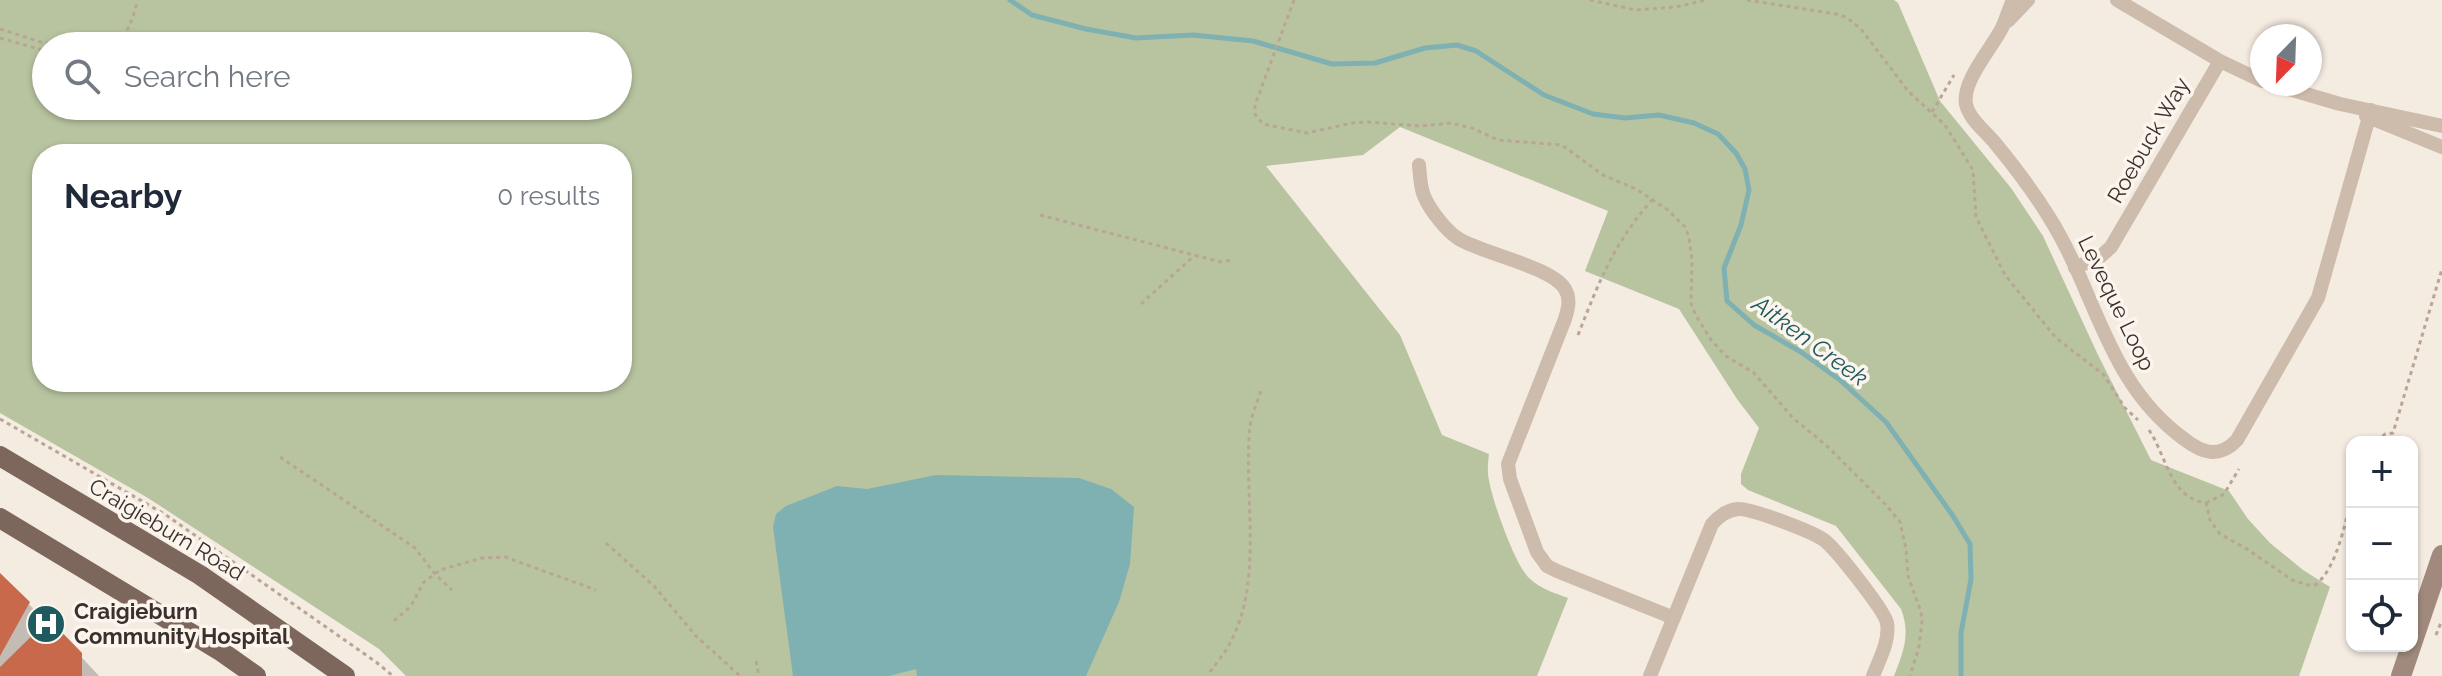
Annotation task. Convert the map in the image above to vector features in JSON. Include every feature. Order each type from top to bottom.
[{"type":"main road","name":"Craigieburn Road","points":[[0,456],[200,575],[345,676]]},
{"type":"main road","points":[[0,518],[222,652],[256,676]]},
{"type":"main road","points":[[2401,676],[2442,555]]},
{"type":"street","name":"Leveque Loop","points":[[2013,0],[2003,27],[1969,84],[1966,96],[1968,111],[2050,217],[2125,375],[2149,407],[2194,447],[2209,453],[2224,451],[2237,440],[2318,298],[2370,114]]},
{"type":"street","name":"Leveque Loop","points":[[2003,27],[2028,0]]},
{"type":"street","points":[[2117,0],[2250,75]]},
{"type":"street","name":"Roebuck Way","points":[[2075,268],[2101,256],[2111,247],[2220,61]]},
{"type":"street","points":[[2313,96],[2370,114],[2442,147]]},
{"type":"street","points":[[2370,114],[2442,126]]},
{"type":"street","points":[[1419,165],[1423,195],[1453,234],[1551,276],[1567,293],[1565,319],[1508,464],[1510,479],[1541,560],[1557,571],[1674,618]]},
{"type":"street","points":[[1650,676],[1712,524],[1733,509],[1754,511],[1825,541],[1883,612],[1888,626],[1873,676]]},
{"type":"path","points":[[126,32],[139,0]]},
{"type":"path","points":[[127,32],[139,0]]},
{"type":"path","points":[[1590,0],[1636,10],[1676,7],[1706,0]]},
{"type":"path","points":[[1747,0],[1836,14],[1853,22],[1869,39],[1908,91],[1932,112],[1953,137],[1973,170],[1976,217],[2005,275],[2056,338],[2103,374],[2125,408],[2138,419]]},
{"type":"path","points":[[1293,1],[1255,105],[1255,114],[1263,124],[1307,133],[1369,122],[1404,126],[1461,125],[1498,140],[1562,145],[1603,175],[1653,199],[1685,227],[1691,247],[1691,303],[1711,340],[1726,356],[1754,373],[1793,418],[1827,446],[1900,522],[1908,576],[1922,622],[1919,647],[1910,676]]},
{"type":"path","points":[[0,29],[32,39]]},
{"type":"path","points":[[0,38],[32,47]]},
{"type":"path","points":[[1932,112],[1954,75]]},
{"type":"path","points":[[1578,335],[1615,250],[1635,219],[1653,199]]},
{"type":"path","points":[[1040,215],[1221,262],[1231,260]]},
{"type":"path","points":[[1141,304],[1195,255]]},
{"type":"path","points":[[2383,436],[2393,433],[2442,269]]},
{"type":"path","points":[[1210,672],[1231,641],[1243,610],[1249,560],[1248,463],[1251,422],[1261,391]]},
{"type":"path","points":[[0,419],[166,515],[393,676]]},
{"type":"path","points":[[2148,429],[2180,489],[2192,500],[2206,503],[2224,494],[2239,469]]},
{"type":"path","points":[[280,457],[415,548],[452,590]]},
{"type":"path","points":[[2206,503],[2210,520],[2220,534],[2292,580],[2308,585],[2318,583],[2333,558],[2349,508]]},
{"type":"path","points":[[606,543],[654,586],[696,636],[740,676]]},
{"type":"path","points":[[394,621],[411,606],[423,583],[456,564],[505,557],[596,590]]},
{"type":"path","points":[[756,661],[759,676]]},
{"type":"green space","points":[[0,0],[1894,0],[1940,101],[2011,188],[2043,236],[2151,460],[2229,491],[2248,519],[2270,543],[2330,587],[2299,676],[1894,676],[1906,635],[1901,609],[1836,526],[1748,490],[1741,484],[1741,474],[1759,428],[1679,309],[1585,271],[1608,211],[1400,127],[1363,155],[1266,166],[1400,335],[1442,435],[1489,454],[1488,477],[1495,502],[1523,571],[1538,585],[1568,598],[1537,676],[406,676],[379,649],[148,498],[0,413]]},
{"type":"water","points":[[936,475],[1079,478],[1111,489],[1134,507],[1130,564],[1119,602],[1086,676],[917,676],[916,669],[889,676],[793,676],[773,527],[776,514],[786,506],[837,486],[867,489]]},
{"type":"building","points":[[0,573],[30,602],[0,656]]},
{"type":"building","points":[[49,619],[82,653],[82,676],[0,676],[0,667]]},
{"type":"waterway","name":"Aitken Creek","points":[[1010,0],[1032,15],[1086,29],[1136,38],[1193,35],[1253,41],[1332,64],[1375,63],[1425,48],[1457,45],[1476,51],[1544,95],[1593,114],[1625,118],[1659,115],[1694,123],[1718,134],[1736,153],[1745,169],[1749,190],[1741,225],[1724,268],[1727,301],[1754,325],[1801,352],[1840,380],[1886,422],[1970,544],[1971,579],[1961,633],[1961,676]]},
{"type":"place","name":"Craigieburn Community Hospital","points":[[46,624]]}]
